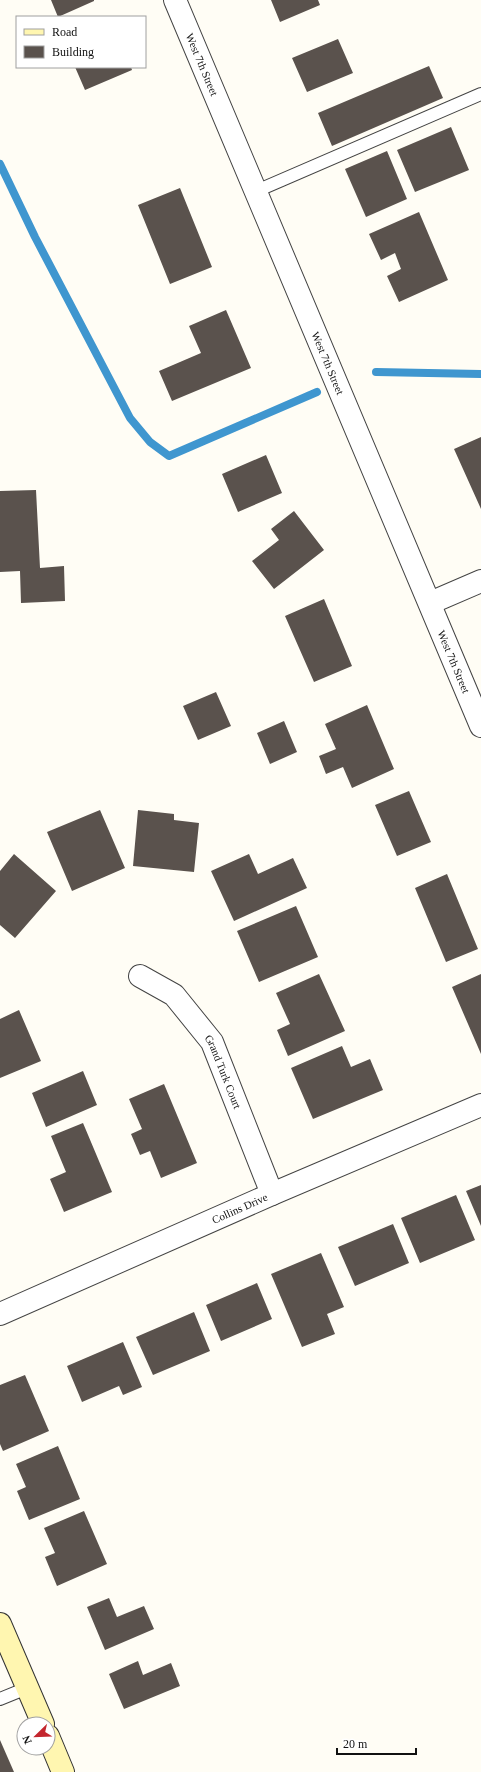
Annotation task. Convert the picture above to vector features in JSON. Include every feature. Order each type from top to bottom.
[{"type":"street","name":"West 7th Street","points":[[175,0],[254,192],[481,726]]},
{"type":"street","points":[[430,603],[481,581]]},
{"type":"street","name":"Grand Turk Court","points":[[140,976],[174,994],[212,1042],[272,1194]]},
{"type":"street","name":"Collins Drive","points":[[0,1314],[272,1194],[481,1105]]},
{"type":"street","points":[[0,1624],[39,1716]]},
{"type":"street","points":[[56,1755],[63,1772]]},
{"type":"lane","points":[[254,192],[481,94]]},
{"type":"lane","points":[[0,1699],[27,1688]]},
{"type":"building","points":[[51,0],[94,0],[60,16],[58,16]]},
{"type":"building","points":[[271,0],[318,0],[320,5],[280,22]]},
{"type":"building","points":[[338,39],[353,73],[307,92],[292,58]]},
{"type":"building","points":[[429,66],[443,98],[332,146],[318,113]]},
{"type":"building","points":[[75,68],[131,68],[132,70],[85,90]]},
{"type":"building","points":[[451,127],[469,170],[415,192],[397,150]]},
{"type":"building","points":[[387,151],[407,199],[366,217],[345,169]]},
{"type":"building","points":[[180,188],[212,267],[170,284],[138,205]]},
{"type":"building","points":[[419,212],[448,280],[399,302],[387,276],[401,269],[395,253],[381,260],[369,234]]},
{"type":"building","points":[[226,310],[251,368],[172,401],[159,371],[201,353],[189,326]]},
{"type":"building","points":[[481,437],[481,509],[454,449]]},
{"type":"building","points":[[266,455],[282,493],[238,512],[222,474]]},
{"type":"building","points":[[36,490],[40,568],[64,566],[65,601],[21,603],[20,571],[0,572],[0,491]]},
{"type":"building","points":[[294,511],[324,550],[274,589],[252,561],[279,540],[271,529]]},
{"type":"building","points":[[324,599],[352,666],[314,682],[285,616]]},
{"type":"building","points":[[216,692],[231,726],[198,740],[183,706]]},
{"type":"building","points":[[367,705],[394,769],[352,788],[343,767],[326,774],[319,756],[336,749],[325,724]]},
{"type":"building","points":[[284,721],[297,752],[270,764],[257,733]]},
{"type":"building","points":[[409,791],[431,842],[397,856],[375,805]]},
{"type":"building","points":[[100,810],[125,868],[72,891],[47,832]]},
{"type":"building","points":[[138,810],[174,814],[174,820],[199,823],[194,872],[133,866]]},
{"type":"building","points":[[14,854],[56,891],[15,938],[0,925],[0,871]]},
{"type":"building","points":[[249,854],[258,874],[293,858],[307,888],[234,921],[211,871]]},
{"type":"building","points":[[447,874],[478,949],[446,962],[415,888]]},
{"type":"building","points":[[296,906],[318,957],[259,982],[237,931]]},
{"type":"building","points":[[319,974],[345,1031],[288,1056],[277,1030],[290,1024],[276,993]]},
{"type":"building","points":[[481,974],[481,1054],[452,987]]},
{"type":"building","points":[[19,1010],[41,1061],[0,1078],[0,1019]]},
{"type":"building","points":[[342,1046],[351,1067],[370,1059],[383,1090],[313,1119],[291,1068]]},
{"type":"building","points":[[83,1071],[97,1105],[46,1127],[32,1093]]},
{"type":"building","points":[[164,1084],[197,1163],[161,1178],[150,1151],[140,1155],[131,1134],[142,1129],[129,1099]]},
{"type":"building","points":[[83,1123],[112,1192],[64,1212],[50,1179],[66,1172],[51,1136]]},
{"type":"building","points":[[481,1185],[481,1226],[466,1191]]},
{"type":"building","points":[[456,1195],[475,1240],[420,1263],[401,1218]]},
{"type":"building","points":[[393,1224],[409,1263],[355,1286],[338,1247]]},
{"type":"building","points":[[321,1253],[344,1307],[327,1314],[335,1334],[302,1347],[271,1274]]},
{"type":"building","points":[[257,1283],[272,1319],[221,1341],[206,1305]]},
{"type":"building","points":[[194,1312],[210,1351],[153,1375],[136,1337]]},
{"type":"building","points":[[123,1342],[142,1387],[123,1395],[119,1386],[82,1402],[67,1366]]},
{"type":"building","points":[[25,1375],[49,1431],[3,1451],[0,1444],[0,1385]]},
{"type":"building","points":[[58,1446],[80,1499],[29,1520],[17,1491],[26,1487],[16,1464]]},
{"type":"building","points":[[84,1511],[107,1564],[57,1586],[45,1557],[55,1553],[44,1528]]},
{"type":"building","points":[[109,1598],[117,1617],[144,1606],[154,1629],[105,1650],[87,1607]]},
{"type":"building","points":[[138,1661],[143,1675],[171,1663],[180,1686],[124,1709],[109,1674]]},
{"type":"building","points":[[0,1740],[14,1772],[0,1772]]},
{"type":"waterway","points":[[0,164],[35,237],[130,418],[150,442],[169,456],[317,392]]},
{"type":"waterway","points":[[376,372],[481,374]]}]
